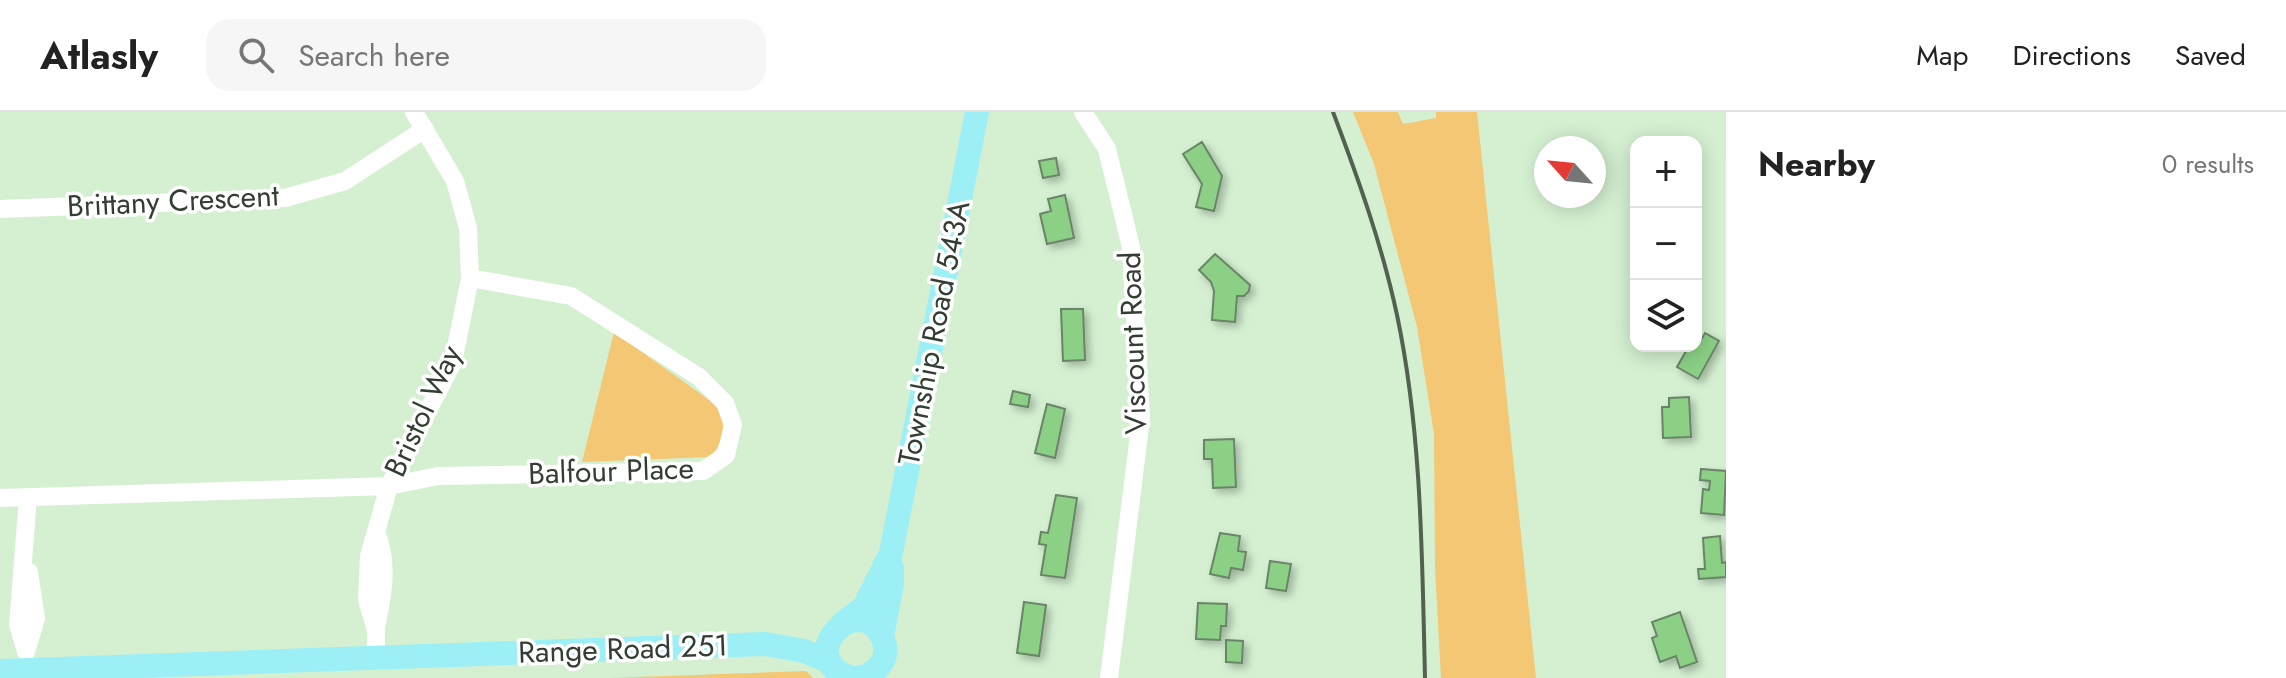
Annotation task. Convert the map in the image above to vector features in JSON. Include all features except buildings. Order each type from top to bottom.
[{"type":"main road","name":"Township Road 543A","points":[[882,636],[892,584],[891,553],[977,112]]},
{"type":"main road","name":"Township Road 543A","points":[[839,626],[864,607],[891,553]]},
{"type":"main road","points":[[852,620],[870,623],[882,636],[885,653],[878,668],[850,674],[828,644],[839,626],[852,620]]},
{"type":"main road","name":"Range Road 251","points":[[0,671],[26,661],[376,657],[766,644],[839,626]]},
{"type":"main road","name":"Range Road 251","points":[[766,644],[804,651],[850,674]]},
{"type":"street","name":"Bristol Way","points":[[376,657],[384,550],[376,532],[389,486],[453,362],[470,278],[468,228],[455,181],[414,112]]},
{"type":"street","name":"Viscount Road","points":[[1083,112],[1107,149],[1131,247],[1141,418],[1109,678]]},
{"type":"street","name":"Brittany Crescent","points":[[0,209],[285,198],[345,181],[425,129]]},
{"type":"street","name":"Balfour Place","points":[[389,486],[438,476],[703,471],[726,455],[733,425],[725,403],[699,377],[571,296],[470,278]]},
{"type":"street","points":[[0,498],[389,486]]},
{"type":"street","points":[[26,661],[36,618],[24,538],[28,497]]},
{"type":"shaded area","points":[[1353,112],[1398,112],[1403,124],[1436,118],[1436,112],[1477,112],[1536,678],[1441,678],[1435,568],[1434,434],[1417,327],[1374,164]]},
{"type":"shaded area","points":[[614,332],[719,407],[723,420],[722,434],[718,447],[709,457],[582,462]]},
{"type":"shaded area","points":[[806,671],[813,678],[611,678]]},
{"type":"railway","points":[[1333,112],[1377,237],[1405,360],[1419,496],[1425,678]]}]
